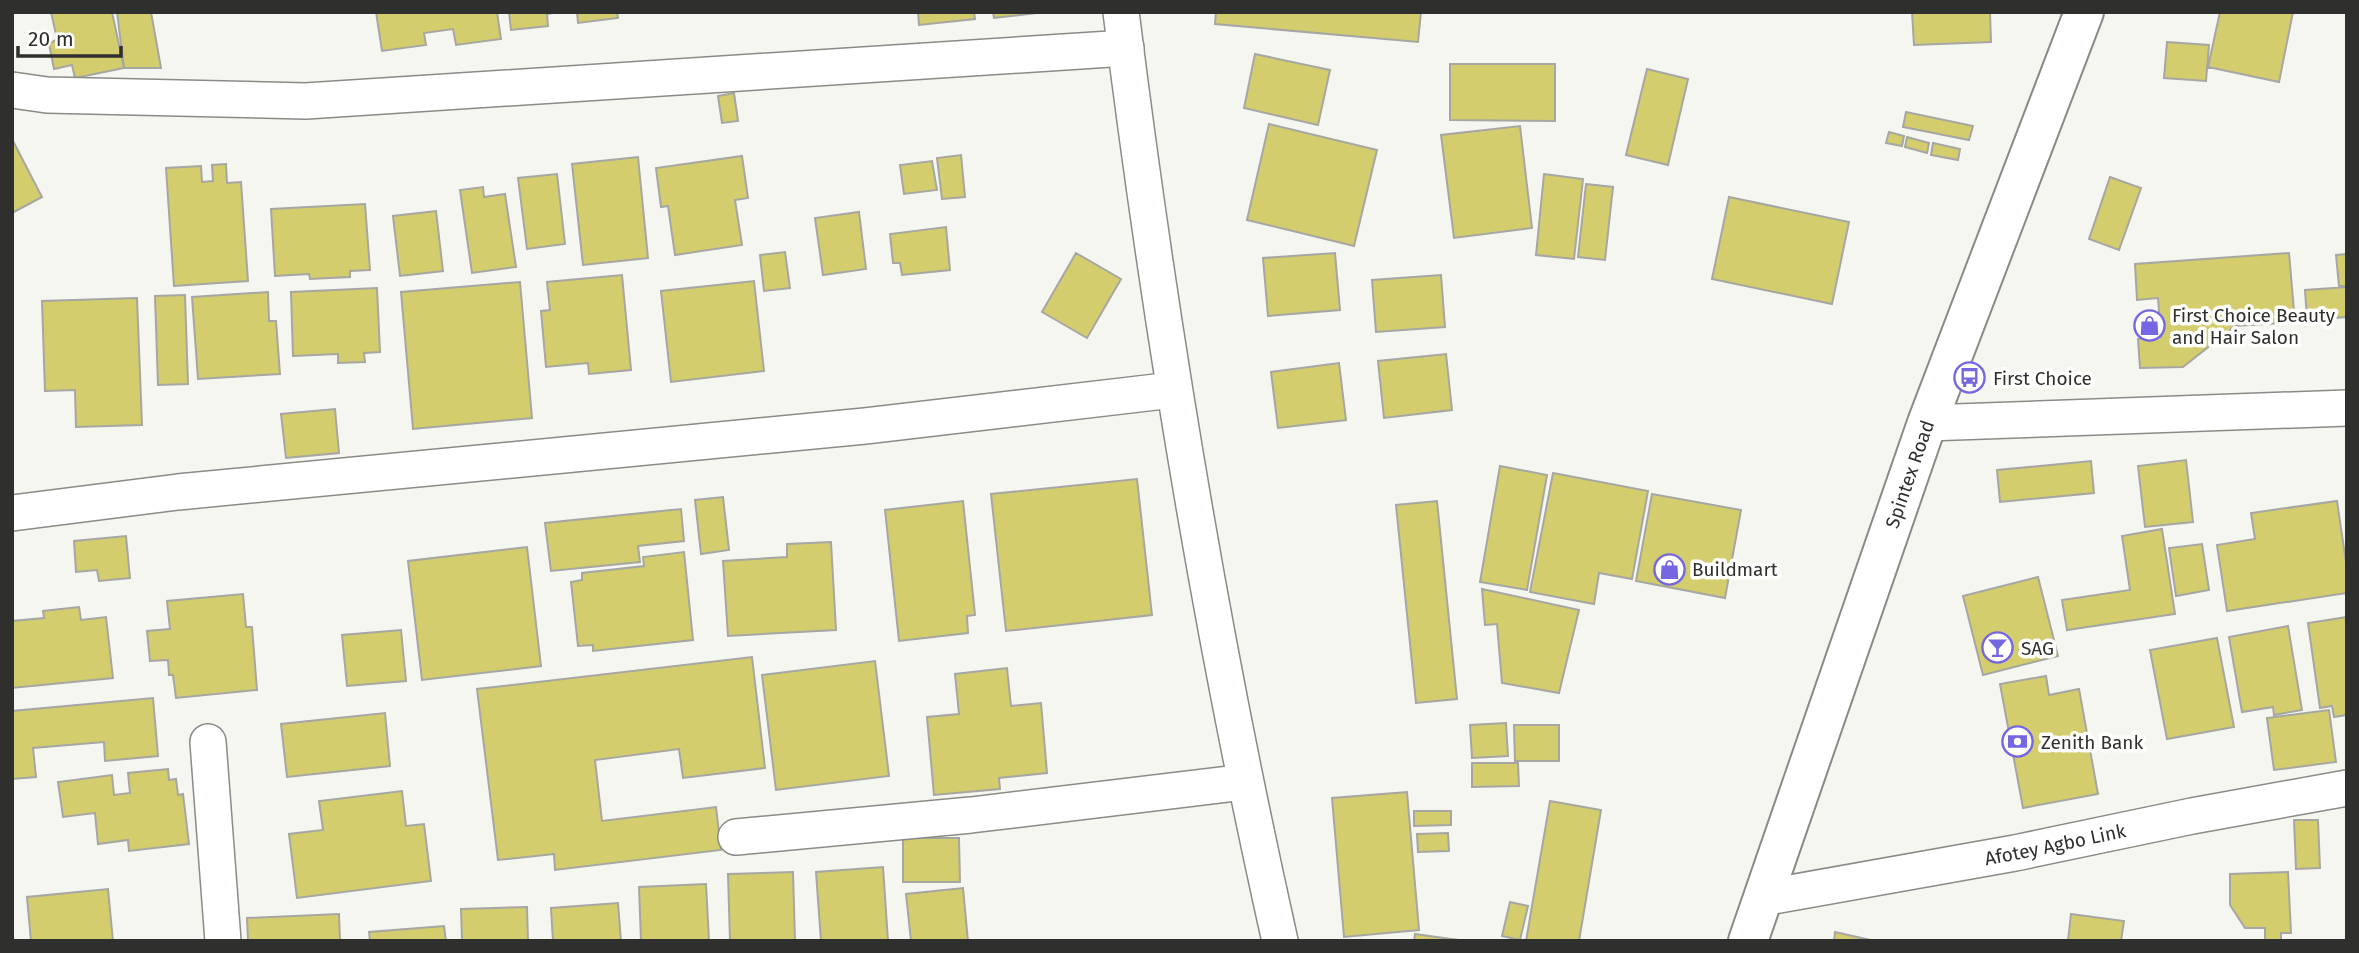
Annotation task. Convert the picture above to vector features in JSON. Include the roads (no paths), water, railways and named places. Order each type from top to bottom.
[{"type":"main road","name":"Spintex Road","points":[[1748,941],[1927,423],[2084,12]]},
{"type":"street","points":[[1121,12],[1173,390],[1245,782],[1280,941]]},
{"type":"street","points":[[12,90],[47,95],[306,101],[1126,48]]},
{"type":"street","points":[[12,513],[178,492],[866,426],[1173,390]]},
{"type":"street","points":[[1927,423],[2347,408]]},
{"type":"street","points":[[208,742],[223,941]]},
{"type":"street","points":[[736,837],[971,815],[1245,782]]},
{"type":"street","name":"Afotey Agbo Link","points":[[1762,898],[2015,853],[2192,816],[2347,788]]},
{"type":"place","name":"First Choice Beauty and Hair Salon","points":[[2149,326]]},
{"type":"place","name":"First Choice","points":[[1970,378]]},
{"type":"place","name":"Buildmart","points":[[1669,569]]},
{"type":"place","name":"SAG","points":[[1998,648]]},
{"type":"place","name":"Zenith Bank","points":[[2018,742]]}]
